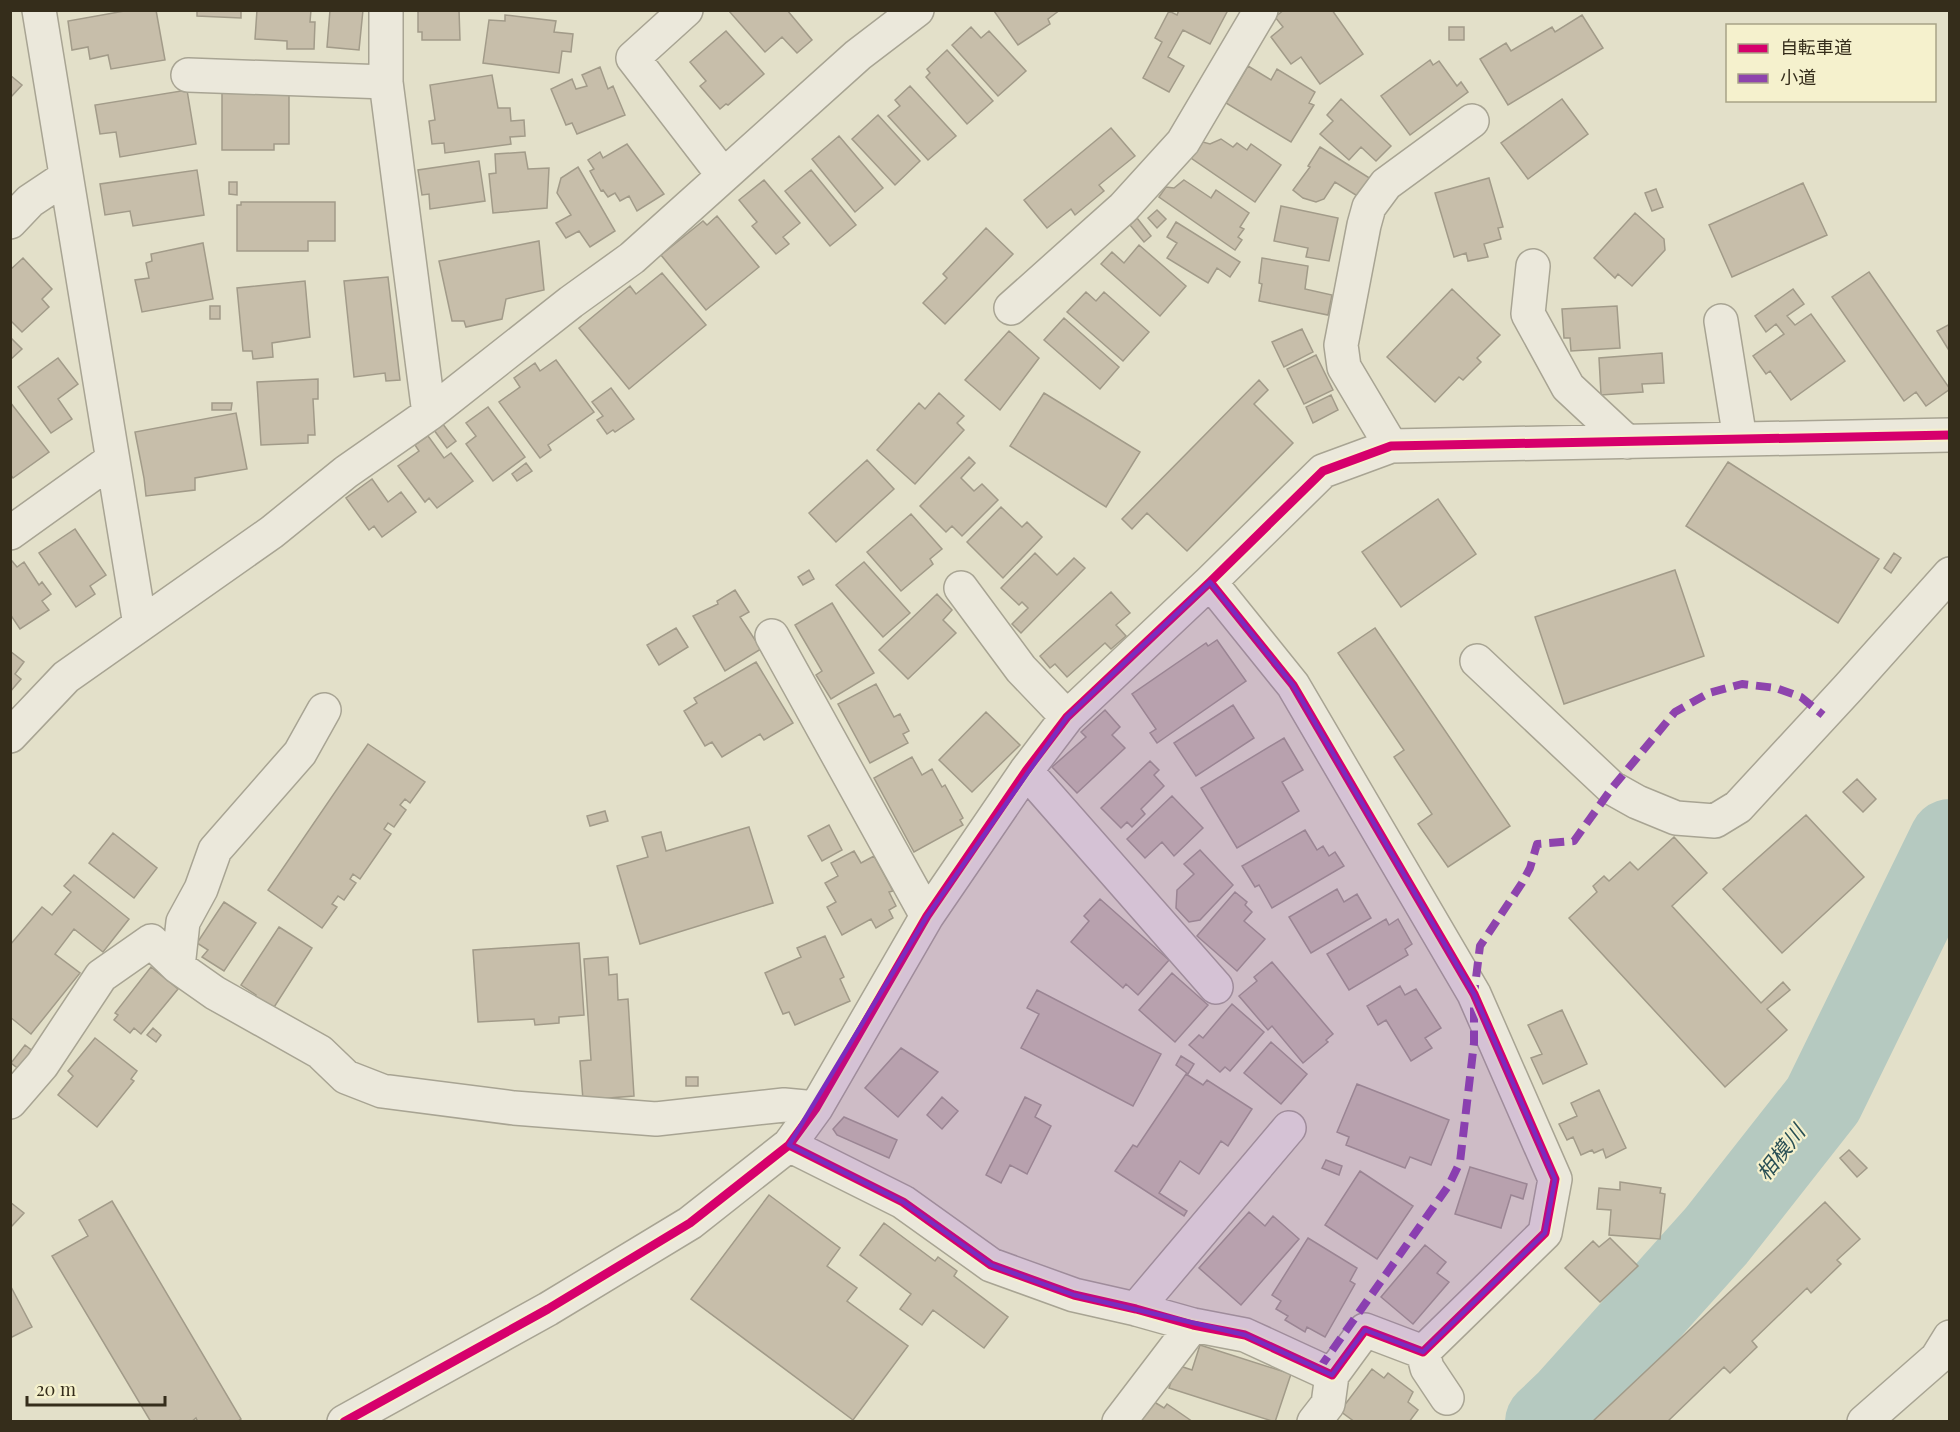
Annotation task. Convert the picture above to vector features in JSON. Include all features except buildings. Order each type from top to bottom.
[{"type":"street","points":[[39,10],[140,625]]},
{"type":"street","points":[[386,10],[386,82],[429,414]]},
{"type":"street","points":[[686,10],[633,58],[723,175]]},
{"type":"street","points":[[10,736],[66,677],[272,532],[345,472],[429,414],[571,302],[632,258],[858,55],[917,10]]},
{"type":"street","points":[[1011,308],[1123,208],[1183,142],[1261,10]]},
{"type":"street","points":[[188,75],[386,82]]},
{"type":"street","points":[[1391,446],[1344,367],[1341,345],[1364,225],[1369,207],[1386,184],[1472,122]]},
{"type":"street","points":[[10,222],[30,201],[66,177]]},
{"type":"street","points":[[1533,266],[1528,314],[1568,387],[1627,442]]},
{"type":"street","points":[[1721,321],[1740,439]]},
{"type":"street","points":[[344,1422],[548,1309],[690,1223],[789,1145],[816,1108],[927,916],[1026,771],[1067,717],[1323,471],[1391,446],[1950,435]]},
{"type":"street","points":[[10,532],[112,460]]},
{"type":"street","points":[[1477,661],[1612,788],[1637,802],[1676,818],[1715,821],[1738,807],[1950,574]]},
{"type":"street","points":[[1210,582],[1293,685],[1474,994],[1556,1179],[1545,1233],[1423,1352]]},
{"type":"street","points":[[961,588],[1021,669],[1067,717]]},
{"type":"street","points":[[772,636],[927,916]]},
{"type":"street","points":[[178,967],[183,922],[201,889],[215,850],[300,753],[324,710]]},
{"type":"street","points":[[1026,771],[1216,987]]},
{"type":"street","points":[[10,1102],[42,1065],[101,976],[151,941],[178,967],[215,993],[320,1052],[346,1077],[382,1091],[514,1108],[656,1119],[784,1105],[816,1108]]},
{"type":"street","points":[[1136,1309],[1289,1128]]},
{"type":"street","points":[[789,1145],[903,1202],[991,1265],[1074,1295],[1193,1325],[1245,1335],[1332,1375]]},
{"type":"street","points":[[1119,1422],[1193,1325]]},
{"type":"street","points":[[1314,1422],[1328,1404],[1332,1375],[1365,1330],[1423,1352]]},
{"type":"street","points":[[1864,1422],[1937,1358],[1950,1337]]},
{"type":"street","points":[[1423,1352],[1427,1368],[1447,1398]]},
{"type":"highlighted area","points":[[1210,582],[1293,685],[1474,994],[1555,1179],[1545,1233],[1423,1352],[1365,1330],[1332,1375],[1245,1335],[1074,1295],[991,1265],[903,1202],[789,1145],[927,916],[1067,717]]},
{"type":"waterway","name":"相模川","points":[[1546,1422],[1568,1401],[1716,1236],[1823,1100],[1950,840]]},
{"type":"marked path","points":[[1319,1369],[1449,1185],[1460,1162],[1474,1043],[1474,994],[1480,946],[1522,883],[1530,868],[1537,844],[1574,841],[1612,788],[1675,712],[1709,693],[1742,684],[1776,688],[1801,697],[1823,715]]},
{"type":"cycle path","points":[[344,1422],[548,1309],[690,1223],[789,1145],[816,1108],[927,916],[1026,771],[1067,717],[1323,471],[1391,446],[1950,435]]},
{"type":"cycle path","points":[[789,1145],[903,1202],[991,1265],[1074,1295],[1193,1325],[1245,1335],[1332,1375],[1365,1330],[1423,1352],[1545,1233],[1555,1179],[1474,994],[1293,685],[1210,582]]}]
